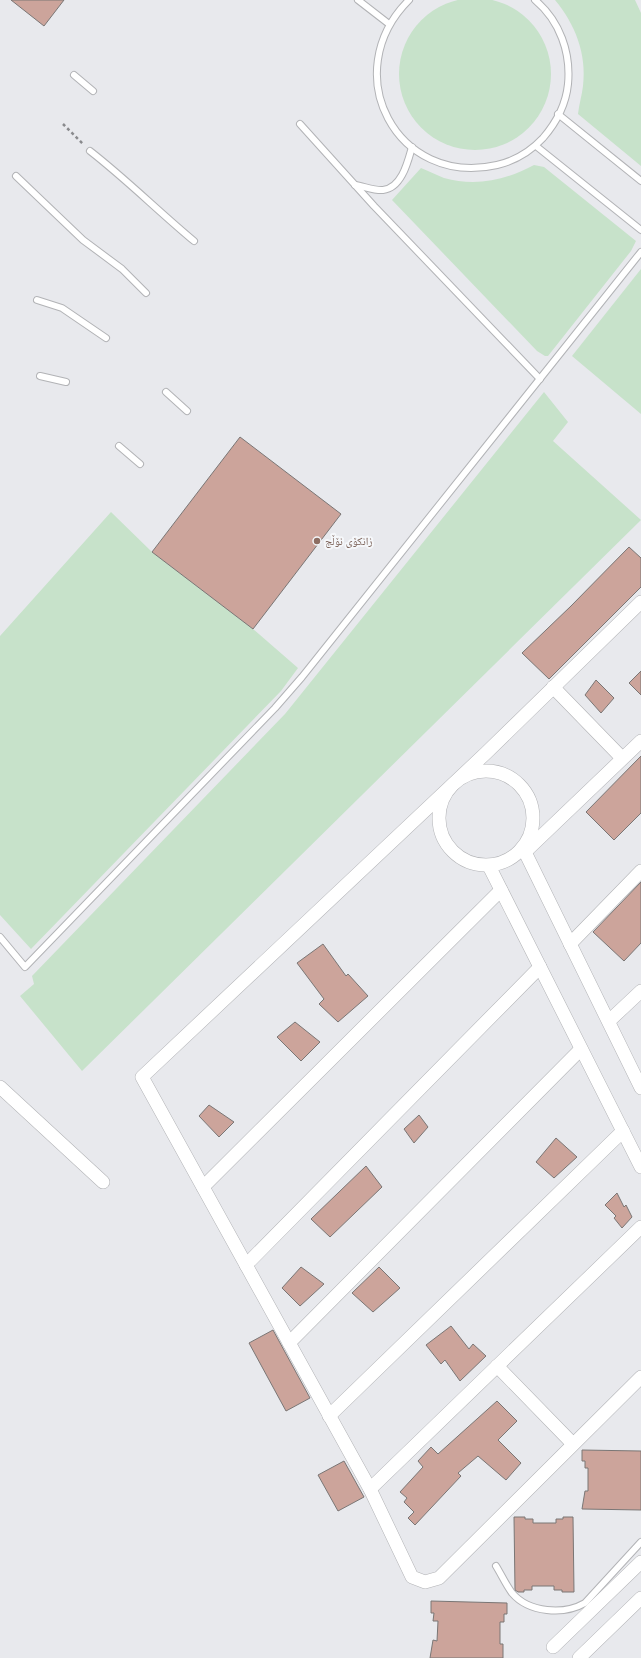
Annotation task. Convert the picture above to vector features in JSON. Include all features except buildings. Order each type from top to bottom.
[{"type":"street","points":[[641,602],[457,780],[142,1077],[370,1489],[412,1578],[425,1582],[439,1578],[641,1376]]},
{"type":"street","points":[[553,687],[622,758]]},
{"type":"street","points":[[641,741],[524,850],[502,863],[489,866],[474,864],[460,858],[448,848],[441,835],[438,820],[440,805],[446,791],[457,780],[470,773],[485,771],[500,773],[514,780],[524,791],[531,804],[533,820],[524,850],[610,1021],[641,1088]]},
{"type":"street","points":[[489,866],[641,1167]]},
{"type":"street","points":[[570,944],[641,872]]},
{"type":"street","points":[[203,1187],[501,890]]},
{"type":"street","points":[[246,1265],[540,967]]},
{"type":"street","points":[[610,1021],[641,991]]},
{"type":"street","points":[[289,1343],[581,1049]]},
{"type":"street","points":[[0,1087],[103,1182]]},
{"type":"street","points":[[329,1416],[623,1131]]},
{"type":"street","points":[[370,1489],[641,1227]]},
{"type":"street","points":[[497,1366],[573,1444]]},
{"type":"street","points":[[553,1647],[624,1570],[641,1562]]},
{"type":"street","points":[[579,1658],[641,1598]]},
{"type":"lane","points":[[358,0],[389,24]]},
{"type":"lane","points":[[409,0],[399,10],[389,24],[383,37],[376,64],[378,92],[388,118],[412,147],[444,164],[475,168],[507,162],[536,146],[552,126],[564,102],[567,89],[568,61],[561,35],[555,22],[535,0]]},
{"type":"lane","points":[[74,75],[93,91]]},
{"type":"lane","points":[[558,114],[641,181]]},
{"type":"lane","points":[[300,124],[355,185],[540,379]]},
{"type":"lane","points":[[536,146],[641,230]]},
{"type":"lane","points":[[355,185],[382,190],[392,186],[404,170],[412,147]]},
{"type":"lane","points":[[90,151],[128,181],[166,218],[194,241]]},
{"type":"lane","points":[[16,176],[83,240],[122,269],[146,293]]},
{"type":"lane","points":[[0,937],[25,967],[269,714],[302,677],[641,252]]},
{"type":"lane","points":[[37,300],[62,308],[106,338]]},
{"type":"lane","points":[[40,376],[66,382]]},
{"type":"lane","points":[[166,392],[187,411]]},
{"type":"lane","points":[[119,446],[140,464]]},
{"type":"lane","points":[[496,1566],[512,1593],[523,1602],[553,1611],[575,1609],[585,1603],[624,1570],[641,1542]]},
{"type":"path","points":[[63,124],[90,151]]},
{"type":"green space","points":[[468,-2],[482,-2],[497,1],[511,7],[529,20],[542,38],[548,52],[551,74],[548,96],[542,110],[529,128],[511,141],[497,147],[482,150],[468,150],[453,147],[439,141],[427,133],[416,122],[408,110],[402,96],[399,81],[399,67],[402,52],[408,38],[416,26],[427,15],[439,7],[453,1]]},
{"type":"green space","points":[[555,0],[635,0],[641,13],[641,166],[578,114],[583,89],[584,74],[581,51],[574,29]]},
{"type":"green space","points":[[534,165],[544,167],[636,241],[631,251],[548,356],[545,356],[537,351],[392,200],[421,168],[444,178],[456,181],[479,182],[513,175]]},
{"type":"green space","points":[[641,269],[641,414],[572,356]]},
{"type":"green space","points":[[544,392],[568,422],[553,441],[641,520],[82,1071],[20,996],[34,984],[32,976],[285,714]]},
{"type":"green space","points":[[111,512],[152,552],[253,629],[298,668],[281,691],[31,949],[0,915],[0,636]]},
{"type":"place","name":"زانکۆی نۆڵج","points":[[317,541]]}]
